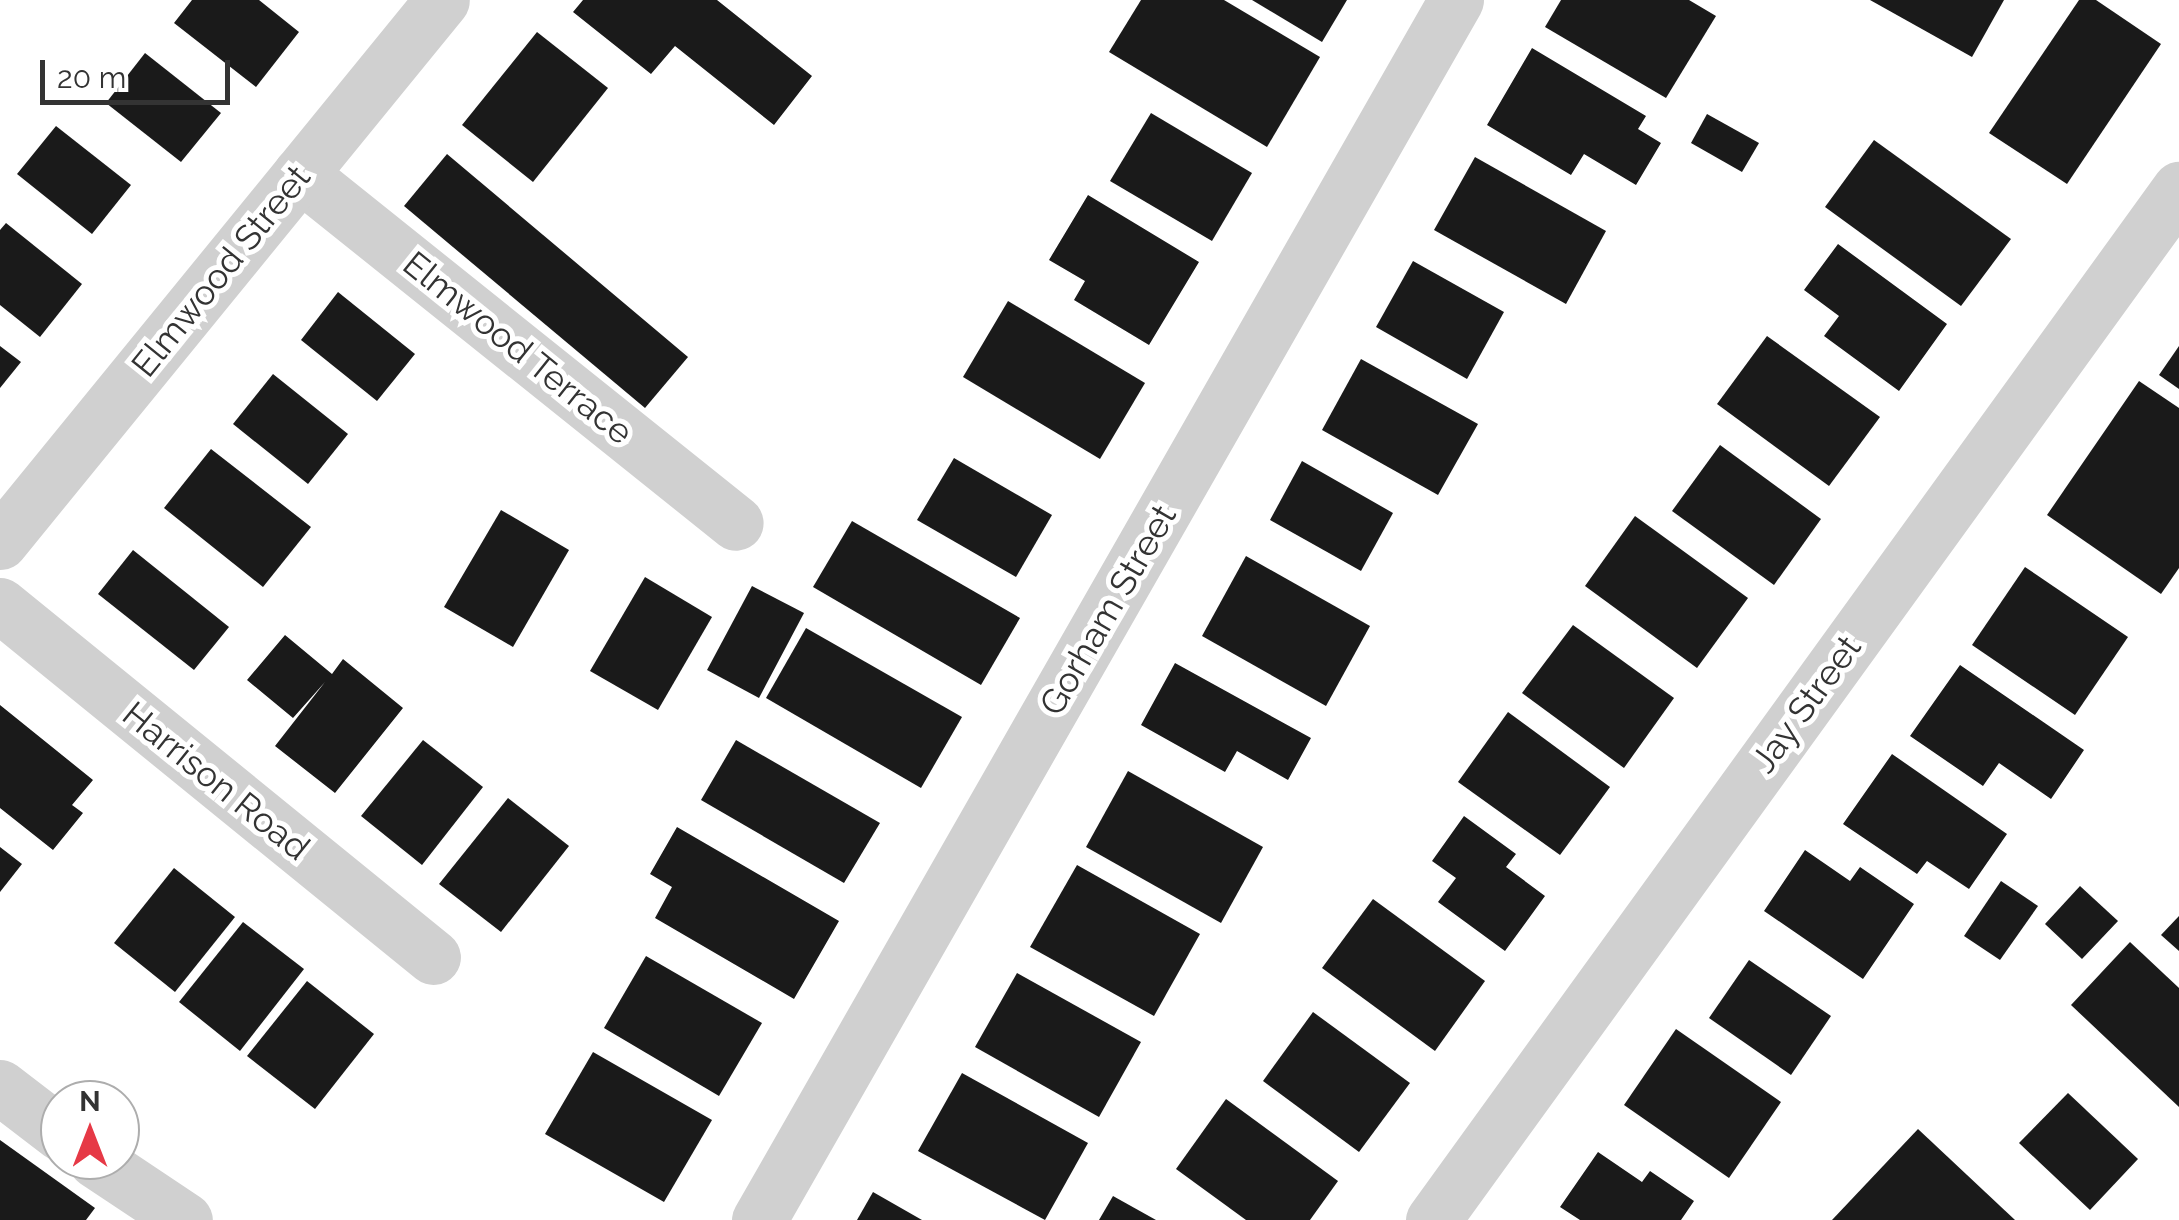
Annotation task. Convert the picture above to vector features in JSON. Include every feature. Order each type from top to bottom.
[{"type":"street","name":"Elmwood Street","points":[[0,542],[442,0]]},
{"type":"street","name":"Gorham Street","points":[[760,1220],[1456,0]]},
{"type":"street","name":"Elmwood Terrace","points":[[300,174],[736,523]]},
{"type":"street","name":"Jay Street","points":[[1433,1220],[2179,189]]},
{"type":"street","name":"Harrison Road","points":[[0,605],[432,957]]},
{"type":"street","points":[[0,1087],[40,1118]]},
{"type":"street","points":[[125,1180],[185,1220]]},
{"type":"building","points":[[192,0],[259,0],[299,32],[256,87],[174,23]]},
{"type":"building","points":[[583,0],[717,0],[812,76],[774,125],[675,46],[651,74],[573,12]]},
{"type":"building","points":[[1141,0],[1224,0],[1320,57],[1267,147],[1109,52]]},
{"type":"building","points":[[1252,0],[1347,0],[1322,42]]},
{"type":"building","points":[[1561,0],[1689,0],[1716,16],[1666,98],[1545,27]]},
{"type":"building","points":[[1870,0],[2004,0],[1972,57]]},
{"type":"building","points":[[2079,0],[2096,0],[2161,44],[2067,184],[1989,133]]},
{"type":"building","points":[[537,32],[608,88],[533,182],[462,125]]},
{"type":"building","points":[[1532,48],[1646,116],[1638,129],[1661,143],[1636,185],[1584,154],[1571,175],[1487,125]]},
{"type":"building","points":[[145,53],[221,113],[181,162],[106,103]]},
{"type":"building","points":[[1151,113],[1252,173],[1212,241],[1110,181]]},
{"type":"building","points":[[1707,114],[1759,143],[1742,172],[1691,143]]},
{"type":"building","points":[[56,126],[131,185],[92,234],[17,174]]},
{"type":"building","points":[[1874,140],[2011,239],[1961,306],[1825,207]]},
{"type":"building","points":[[447,154],[688,357],[645,408],[404,206]]},
{"type":"building","points":[[1475,157],[1606,231],[1566,304],[1434,230]]},
{"type":"building","points":[[1088,195],[1199,262],[1149,345],[1074,300],[1085,281],[1049,260]]},
{"type":"building","points":[[6,223],[82,284],[40,337],[0,305],[0,230]]},
{"type":"building","points":[[1838,244],[1947,324],[1899,391],[1824,336],[1839,316],[1804,290]]},
{"type":"building","points":[[1413,261],[1504,312],[1467,379],[1376,327]]},
{"type":"building","points":[[338,292],[415,354],[377,401],[301,340]]},
{"type":"building","points":[[1008,301],[1145,383],[1100,459],[963,377]]},
{"type":"building","points":[[1767,336],[1880,417],[1829,486],[1717,404]]},
{"type":"building","points":[[0,346],[21,362],[0,388]]},
{"type":"building","points":[[2179,346],[2179,389],[2159,375]]},
{"type":"building","points":[[1361,359],[1478,424],[1438,495],[1322,430]]},
{"type":"building","points":[[273,374],[348,434],[308,484],[233,424]]},
{"type":"building","points":[[2139,381],[2179,408],[2179,568],[2161,594],[2047,515]]},
{"type":"building","points":[[1720,445],[1821,519],[1774,585],[1672,511]]},
{"type":"building","points":[[211,449],[311,527],[263,587],[164,508]]},
{"type":"building","points":[[954,458],[1052,515],[1016,577],[917,520]]},
{"type":"building","points":[[1302,461],[1393,513],[1361,571],[1270,520]]},
{"type":"building","points":[[501,510],[569,550],[513,647],[444,607]]},
{"type":"building","points":[[1635,516],[1748,598],[1697,668],[1585,586]]},
{"type":"building","points":[[852,521],[1020,618],[981,685],[813,587]]},
{"type":"building","points":[[133,550],[229,627],[194,670],[98,594]]},
{"type":"building","points":[[1246,556],[1370,626],[1326,706],[1202,636]]},
{"type":"building","points":[[2025,567],[2128,637],[2075,715],[1972,645]]},
{"type":"building","points":[[645,577],[712,617],[658,710],[590,671]]},
{"type":"building","points":[[752,586],[804,613],[759,698],[707,670]]},
{"type":"building","points":[[1573,625],[1674,698],[1624,768],[1522,693]]},
{"type":"building","points":[[806,628],[962,717],[921,788],[766,698]]},
{"type":"building","points":[[285,635],[332,674],[343,659],[403,708],[335,793],[275,746],[325,682],[293,718],[247,680]]},
{"type":"building","points":[[1175,663],[1311,738],[1288,780],[1237,751],[1225,772],[1141,725]]},
{"type":"building","points":[[1960,665],[2084,750],[2051,799],[1999,763],[1983,786],[1910,736]]},
{"type":"building","points":[[0,705],[93,780],[72,805],[83,813],[53,850],[0,808]]},
{"type":"building","points":[[1508,712],[1610,787],[1560,855],[1458,782]]},
{"type":"building","points":[[423,740],[483,787],[422,865],[361,816]]},
{"type":"building","points":[[736,740],[880,823],[844,883],[701,800]]},
{"type":"building","points":[[1892,754],[2007,834],[1969,889],[1927,861],[1917,874],[1843,824]]},
{"type":"building","points":[[1128,771],[1263,847],[1221,923],[1086,847]]},
{"type":"building","points":[[508,798],[569,846],[501,932],[439,884]]},
{"type":"building","points":[[1464,816],[1516,854],[1506,867],[1545,896],[1505,951],[1438,902],[1456,878],[1432,861]]},
{"type":"building","points":[[677,827],[839,921],[794,999],[655,918],[672,887],[650,874]]},
{"type":"building","points":[[0,847],[22,864],[0,892]]},
{"type":"building","points":[[1805,850],[1850,881],[1860,867],[1914,904],[1863,979],[1764,911]]},
{"type":"building","points":[[1077,865],[1200,934],[1154,1016],[1030,947]]},
{"type":"building","points":[[174,868],[235,917],[175,992],[114,943]]},
{"type":"building","points":[[2001,881],[2038,906],[2000,960],[1964,936]]},
{"type":"building","points":[[2080,886],[2118,921],[2082,959],[2045,924]]},
{"type":"building","points":[[1373,899],[1485,981],[1435,1051],[1322,968]]},
{"type":"building","points":[[2179,916],[2179,951],[2161,935]]},
{"type":"building","points":[[243,922],[304,969],[240,1051],[179,1002]]},
{"type":"building","points":[[2130,942],[2179,988],[2179,1107],[2071,1005]]},
{"type":"building","points":[[646,956],[762,1023],[719,1096],[604,1028]]},
{"type":"building","points":[[1749,960],[1831,1016],[1791,1075],[1709,1018]]},
{"type":"building","points":[[1017,973],[1141,1042],[1099,1117],[975,1047]]},
{"type":"building","points":[[307,981],[374,1034],[315,1109],[247,1056]]},
{"type":"building","points":[[1313,1012],[1410,1083],[1359,1152],[1263,1081]]},
{"type":"building","points":[[1676,1029],[1781,1102],[1729,1178],[1624,1105]]},
{"type":"building","points":[[593,1052],[712,1120],[664,1202],[545,1134]]},
{"type":"building","points":[[962,1073],[1088,1143],[1045,1220],[918,1151]]},
{"type":"building","points":[[2068,1093],[2138,1159],[2090,1210],[2019,1143]]},
{"type":"building","points":[[1226,1099],[1338,1181],[1310,1220],[1246,1220],[1176,1169]]},
{"type":"building","points":[[1918,1129],[2015,1220],[1832,1220]]},
{"type":"building","points":[[0,1140],[40,1169],[40,1180],[56,1180],[95,1208],[86,1220],[0,1220]]},
{"type":"building","points":[[1598,1152],[1642,1182],[1650,1171],[1694,1201],[1681,1220],[1580,1220],[1560,1207]]},
{"type":"building","points":[[873,1192],[922,1220],[857,1220]]},
{"type":"building","points":[[1113,1196],[1156,1220],[1099,1220]]}]
